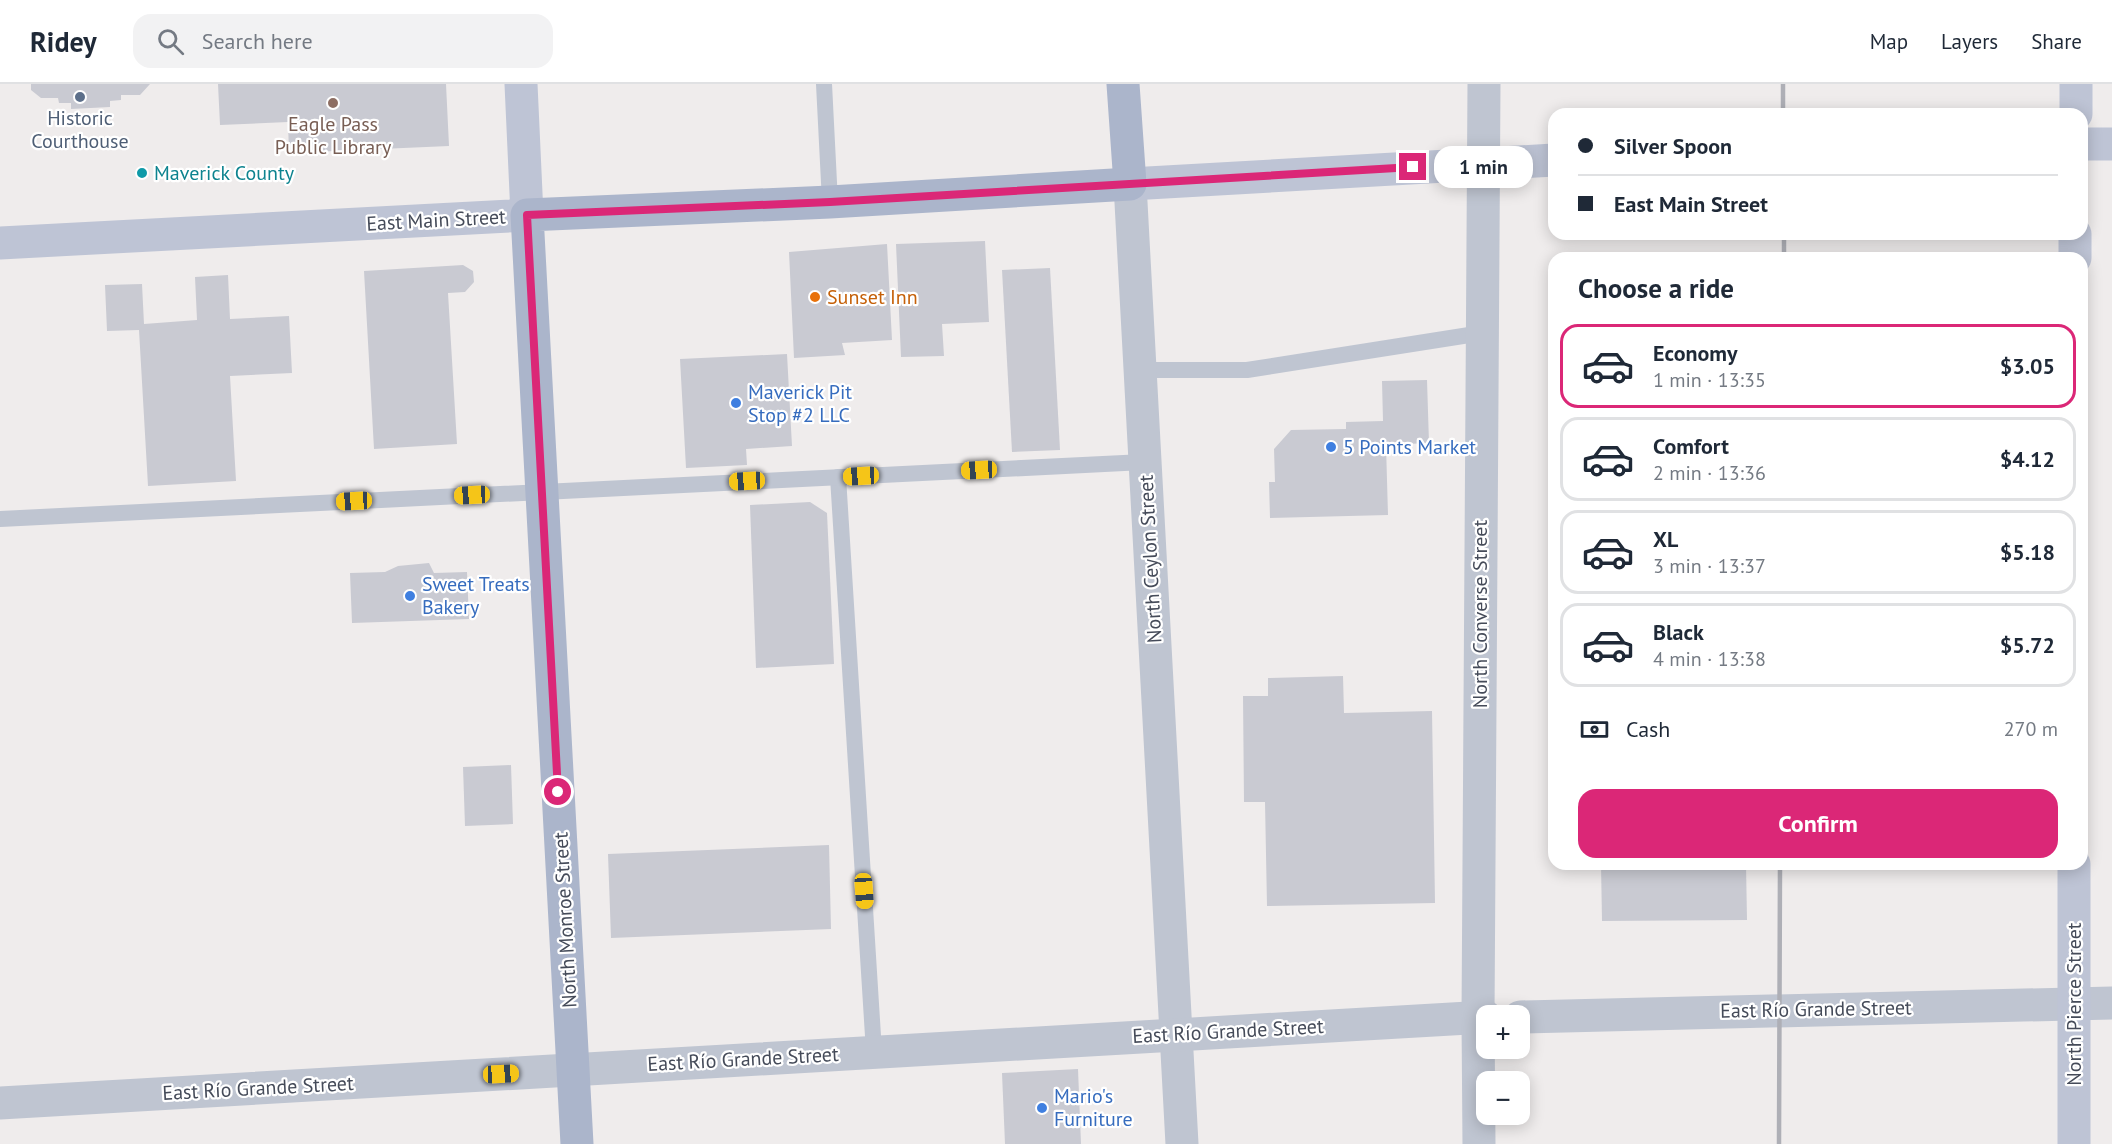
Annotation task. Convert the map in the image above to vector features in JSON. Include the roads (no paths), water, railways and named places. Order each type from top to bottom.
[{"type":"main road","name":"North Monroe Street","points":[[521,84],[577,1144]]},
{"type":"main road","name":"North Ceylon Street","points":[[1123,84],[1130,184]]},
{"type":"main road","points":[[2076,84],[2076,108]]},
{"type":"main road","points":[[2088,144],[2112,144]]},
{"type":"main road","name":"East Main Street","points":[[0,243],[527,215],[830,202],[1548,160]]},
{"type":"main road","name":"North Pierce Street","points":[[2074,870],[2074,1144]]},
{"type":"street","name":"North Converse Street","points":[[1482,1005],[1484,84]]},
{"type":"street","name":"North Ceylon Street","points":[[1130,184],[1182,1144]]},
{"type":"street","name":"East Río Grande Street","points":[[1530,1017],[2112,1003]]},
{"type":"street","name":"East Río Grande Street","points":[[0,1103],[1175,1033],[1476,1018]]},
{"type":"street","name":"North Converse Street","points":[[1479,1144],[1481,1059]]},
{"type":"lane","points":[[824,84],[830,202]]},
{"type":"lane","points":[[1140,370],[1247,370],[1482,333]]},
{"type":"lane","points":[[0,519],[1144,462]]},
{"type":"lane","points":[[838,477],[874,1052]]},
{"type":"railway","points":[[1783,84],[1783,108]]},
{"type":"railway","points":[[1784,240],[1784,252]]},
{"type":"railway","points":[[1779,1144],[1780,870]]},
{"type":"place","name":"Historic Courthouse","points":[[80,97]]},
{"type":"place","name":"Eagle Pass Public Library","points":[[333,103]]},
{"type":"place","name":"Maverick County","points":[[142,173]]},
{"type":"place","name":"Sunset Inn","points":[[815,297]]},
{"type":"place","name":"Maverick Pit Stop #2 LLC","points":[[736,403]]},
{"type":"place","name":"5 Points Market","points":[[1331,447]]},
{"type":"place","name":"Sweet Treats Bakery","points":[[410,596]]},
{"type":"place","name":"Mario's Furniture","points":[[1042,1108]]}]
